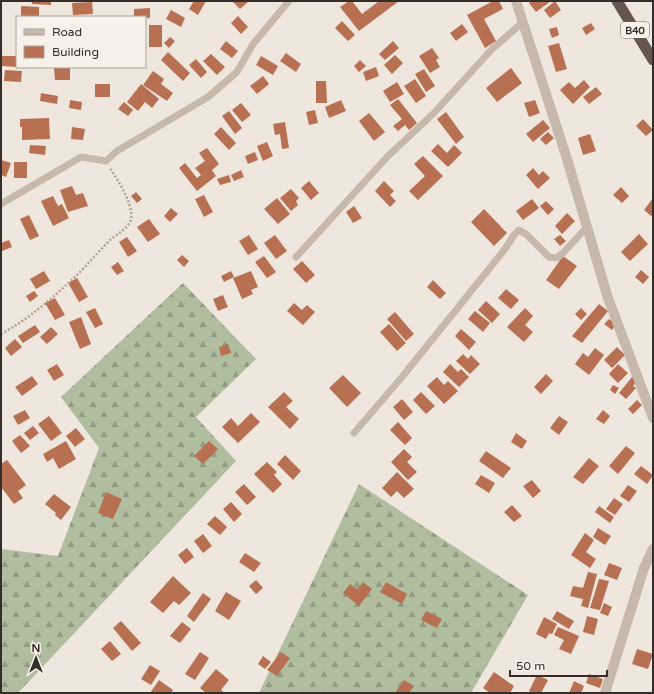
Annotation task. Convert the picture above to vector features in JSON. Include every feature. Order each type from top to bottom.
[{"type":"highway","name":"B40","points":[[617,1],[653,60]]},
{"type":"street","points":[[516,1],[567,159],[607,295],[653,418]]},
{"type":"street","points":[[605,693],[644,568],[653,549]]},
{"type":"lane","points":[[1,204],[81,157],[106,161],[117,151],[208,97],[237,72],[253,44],[289,1]]},
{"type":"lane","points":[[296,257],[388,156],[434,113],[492,50],[523,22]]},
{"type":"lane","points":[[354,433],[402,377],[519,230],[528,235],[550,257],[556,258],[563,253],[587,227]]},
{"type":"path","points":[[1,334],[38,310],[78,274],[130,223],[132,216],[129,203],[122,187],[106,161]]},
{"type":"green space","points":[[183,283],[256,359],[196,417],[236,461],[18,693],[1,693],[1,549],[58,556],[99,448],[61,397]]},
{"type":"green space","points":[[359,484],[528,595],[471,693],[259,693]]},
{"type":"building","points":[[32,1],[51,1],[51,5],[32,4]]},
{"type":"building","points":[[194,1],[206,1],[198,15],[189,9]]},
{"type":"building","points":[[232,1],[249,1],[240,9]]},
{"type":"building","points":[[349,1],[352,1],[362,14],[379,1],[399,1],[359,31],[340,7]]},
{"type":"building","points":[[493,1],[499,1],[503,9],[484,19],[496,41],[485,48],[467,15]]},
{"type":"building","points":[[532,1],[551,1],[536,12],[529,3]]},
{"type":"building","points":[[555,1],[561,10],[550,18],[544,10]]},
{"type":"building","points":[[92,2],[93,14],[73,15],[72,3]]},
{"type":"building","points":[[21,6],[39,7],[39,16],[21,16]]},
{"type":"building","points":[[150,8],[150,18],[146,18],[146,16],[134,16],[134,9]]},
{"type":"building","points":[[171,10],[185,18],[181,27],[166,19]]},
{"type":"building","points":[[238,16],[248,27],[241,34],[231,23]]},
{"type":"building","points":[[342,21],[355,35],[348,41],[335,28]]},
{"type":"building","points":[[591,23],[595,29],[586,35],[582,28]]},
{"type":"building","points":[[462,24],[468,32],[456,41],[450,33]]},
{"type":"building","points":[[149,25],[162,25],[162,47],[149,47]]},
{"type":"building","points":[[557,27],[559,35],[552,38],[549,29]]},
{"type":"building","points":[[170,37],[175,41],[169,48],[164,43]]},
{"type":"building","points":[[226,41],[238,51],[232,58],[220,49]]},
{"type":"building","points":[[393,41],[399,48],[385,60],[379,54]]},
{"type":"building","points":[[559,43],[567,69],[556,72],[548,46]]},
{"type":"building","points":[[432,48],[439,58],[436,60],[440,67],[430,73],[419,56]]},
{"type":"building","points":[[168,52],[190,73],[183,81],[161,60]]},
{"type":"building","points":[[286,53],[301,64],[296,72],[280,61]]},
{"type":"building","points":[[211,54],[225,67],[217,75],[203,61]]},
{"type":"building","points":[[395,55],[403,63],[392,74],[384,65]]},
{"type":"building","points":[[1,56],[16,56],[16,67],[1,66]]},
{"type":"building","points":[[261,56],[278,66],[273,75],[256,65]]},
{"type":"building","points":[[196,59],[207,72],[201,78],[189,65]]},
{"type":"building","points":[[360,60],[366,66],[359,72],[354,66]]},
{"type":"building","points":[[376,67],[379,76],[366,81],[363,72]]},
{"type":"building","points":[[54,68],[70,68],[70,80],[55,80]]},
{"type":"building","points":[[511,68],[522,83],[497,102],[486,88]]},
{"type":"building","points":[[424,69],[435,86],[426,92],[415,74]]},
{"type":"building","points":[[5,70],[22,71],[21,82],[4,81]]},
{"type":"building","points":[[153,71],[164,79],[161,84],[173,93],[167,101],[143,85]]},
{"type":"building","points":[[263,76],[269,84],[257,94],[250,86]]},
{"type":"building","points":[[415,79],[426,96],[416,103],[404,86]]},
{"type":"building","points":[[584,80],[590,87],[573,104],[560,90],[569,82],[575,88]]},
{"type":"building","points":[[316,81],[326,81],[327,103],[316,103]]},
{"type":"building","points":[[397,82],[404,94],[390,102],[383,91]]},
{"type":"building","points":[[95,84],[110,84],[110,97],[95,97]]},
{"type":"building","points":[[141,84],[159,99],[152,108],[145,102],[138,111],[127,102]]},
{"type":"building","points":[[596,87],[602,94],[589,104],[583,97]]},
{"type":"building","points":[[41,93],[58,96],[57,104],[40,101]]},
{"type":"building","points":[[398,99],[417,123],[409,130],[405,125],[398,131],[393,126],[402,119],[390,105]]},
{"type":"building","points":[[70,100],[82,102],[81,110],[69,108]]},
{"type":"building","points":[[341,100],[346,111],[329,118],[325,107]]},
{"type":"building","points":[[535,100],[540,113],[529,117],[524,103]]},
{"type":"building","points":[[124,102],[133,110],[128,116],[118,109]]},
{"type":"building","points":[[241,103],[251,115],[242,122],[232,110]]},
{"type":"building","points":[[315,110],[318,123],[309,125],[306,112]]},
{"type":"building","points":[[229,111],[242,128],[235,134],[222,116]]},
{"type":"building","points":[[446,112],[464,137],[456,144],[437,119]]},
{"type":"building","points":[[369,113],[385,132],[374,141],[359,121]]},
{"type":"building","points":[[49,118],[50,139],[22,140],[22,127],[20,127],[20,119]]},
{"type":"building","points":[[643,119],[653,130],[646,136],[636,126]]},
{"type":"building","points":[[543,120],[550,128],[533,142],[526,134]]},
{"type":"building","points":[[285,122],[289,148],[282,149],[280,134],[275,135],[273,124]]},
{"type":"building","points":[[72,127],[85,129],[83,140],[71,139]]},
{"type":"building","points":[[221,127],[236,143],[229,150],[214,134]]},
{"type":"building","points":[[548,132],[554,138],[546,145],[540,139]]},
{"type":"building","points":[[590,134],[596,151],[583,155],[578,138]]},
{"type":"building","points":[[267,142],[273,156],[263,161],[257,146]]},
{"type":"building","points":[[438,144],[447,153],[454,145],[462,153],[448,167],[431,151]]},
{"type":"building","points":[[30,145],[46,146],[45,155],[29,153]]},
{"type":"building","points":[[207,148],[219,164],[212,170],[216,176],[197,191],[179,168],[185,163],[197,178],[201,175],[195,168],[205,161],[199,153]]},
{"type":"building","points":[[255,152],[258,160],[248,164],[245,156]]},
{"type":"building","points":[[423,156],[443,176],[418,200],[409,191],[425,176],[414,164]]},
{"type":"building","points":[[1,160],[11,163],[6,177],[1,175]]},
{"type":"building","points":[[14,162],[27,162],[27,178],[14,178]]},
{"type":"building","points":[[533,168],[539,175],[543,171],[550,178],[538,189],[526,175]]},
{"type":"building","points":[[241,170],[244,177],[234,181],[231,175]]},
{"type":"building","points":[[229,175],[231,182],[220,185],[217,179]]},
{"type":"building","points":[[309,181],[319,193],[311,200],[301,188]]},
{"type":"building","points":[[384,181],[394,191],[390,195],[396,201],[390,207],[375,191]]},
{"type":"building","points":[[72,186],[76,195],[83,193],[88,206],[68,212],[60,190]]},
{"type":"building","points":[[621,187],[629,196],[622,203],[613,195]]},
{"type":"building","points":[[291,189],[299,198],[296,201],[298,205],[291,211],[280,198]]},
{"type":"building","points":[[136,192],[142,199],[137,203],[131,196]]},
{"type":"building","points":[[204,195],[213,212],[204,217],[195,199]]},
{"type":"building","points":[[53,196],[58,206],[62,204],[69,218],[53,226],[41,201]]},
{"type":"building","points":[[277,198],[290,214],[278,224],[264,209]]},
{"type":"building","points":[[653,198],[653,214],[651,216],[644,210]]},
{"type":"building","points":[[532,199],[539,208],[523,220],[516,211]]},
{"type":"building","points":[[546,201],[554,209],[548,215],[540,206]]},
{"type":"building","points":[[354,206],[362,218],[353,223],[346,212]]},
{"type":"building","points":[[171,208],[178,214],[170,222],[164,216]]},
{"type":"building","points":[[484,209],[507,233],[494,246],[471,222]]},
{"type":"building","points":[[567,213],[575,221],[562,234],[555,226]]},
{"type":"building","points":[[29,215],[39,236],[30,240],[20,219]]},
{"type":"building","points":[[149,219],[160,234],[148,242],[137,227]]},
{"type":"building","points":[[639,234],[648,244],[630,261],[621,252]]},
{"type":"building","points":[[249,235],[258,249],[248,255],[239,241]]},
{"type":"building","points":[[275,235],[287,251],[276,259],[264,243]]},
{"type":"building","points":[[560,235],[566,241],[560,246],[554,239]]},
{"type":"building","points":[[127,237],[137,251],[128,257],[119,242]]},
{"type":"building","points":[[9,240],[12,247],[2,251],[1,243]]},
{"type":"building","points":[[182,255],[189,261],[184,267],[177,260]]},
{"type":"building","points":[[264,256],[276,272],[267,278],[255,262]]},
{"type":"building","points":[[563,256],[577,266],[559,289],[546,280]]},
{"type":"building","points":[[302,261],[315,275],[306,283],[293,269]]},
{"type":"building","points":[[118,262],[124,271],[117,275],[111,267]]},
{"type":"building","points":[[641,270],[649,277],[643,284],[635,277]]},
{"type":"building","points":[[44,271],[50,281],[36,289],[30,279]]},
{"type":"building","points":[[231,271],[234,277],[224,282],[221,276]]},
{"type":"building","points":[[251,271],[258,287],[251,290],[253,294],[242,299],[233,278]]},
{"type":"building","points":[[77,278],[88,297],[79,302],[68,283]]},
{"type":"building","points":[[433,280],[446,293],[440,299],[427,287]]},
{"type":"building","points":[[506,289],[519,300],[511,309],[498,298]]},
{"type":"building","points":[[34,291],[38,296],[30,302],[26,296]]},
{"type":"building","points":[[223,295],[228,307],[218,311],[213,299]]},
{"type":"building","points":[[55,298],[65,315],[55,320],[45,303]]},
{"type":"building","points":[[486,301],[500,314],[492,323],[478,310]]},
{"type":"building","points":[[294,303],[302,310],[307,305],[315,312],[303,325],[287,311]]},
{"type":"building","points":[[599,304],[608,311],[582,343],[572,336]]},
{"type":"building","points":[[95,308],[103,324],[95,328],[86,312]]},
{"type":"building","points":[[525,308],[533,316],[525,325],[533,332],[524,342],[507,327]]},
{"type":"building","points":[[581,308],[587,314],[581,320],[575,314]]},
{"type":"building","points":[[475,311],[490,323],[483,332],[468,319]]},
{"type":"building","points":[[395,312],[414,334],[406,341],[387,319]]},
{"type":"building","points":[[81,317],[91,344],[80,349],[69,322]]},
{"type":"building","points":[[609,319],[616,324],[612,330],[604,324]]},
{"type":"building","points":[[389,324],[406,343],[397,351],[380,332]]},
{"type":"building","points":[[35,325],[40,332],[23,343],[18,336]]},
{"type":"building","points":[[51,327],[58,334],[47,344],[40,337]]},
{"type":"building","points":[[461,329],[476,342],[469,350],[455,336]]},
{"type":"building","points":[[15,339],[22,347],[11,356],[5,348]]},
{"type":"building","points":[[228,344],[231,353],[221,356],[219,347]]},
{"type":"building","points":[[617,347],[625,355],[612,368],[604,360]]},
{"type":"building","points":[[595,348],[604,355],[589,375],[575,364],[583,353],[588,357]]},
{"type":"building","points":[[463,354],[468,359],[471,355],[480,364],[470,374],[456,361]]},
{"type":"building","points":[[57,364],[64,375],[54,381],[47,370]]},
{"type":"building","points":[[450,364],[458,372],[461,369],[469,377],[459,387],[443,372]]},
{"type":"building","points":[[618,364],[628,373],[618,383],[609,374]]},
{"type":"building","points":[[546,374],[553,381],[541,394],[534,387]]},
{"type":"building","points":[[343,375],[361,393],[347,407],[329,388]]},
{"type":"building","points":[[32,376],[38,384],[22,396],[15,387]]},
{"type":"building","points":[[437,377],[444,385],[448,381],[458,391],[444,404],[427,386]]},
{"type":"building","points":[[632,377],[637,381],[633,386],[636,388],[626,399],[619,393]]},
{"type":"building","points":[[613,385],[619,388],[615,394],[610,390]]},
{"type":"building","points":[[284,392],[293,401],[286,407],[299,419],[290,429],[268,407]]},
{"type":"building","points":[[421,392],[435,406],[426,414],[413,400]]},
{"type":"building","points":[[402,399],[413,412],[404,420],[393,407]]},
{"type":"building","points":[[637,400],[642,405],[633,414],[628,409]]},
{"type":"building","points":[[25,410],[30,418],[18,425],[13,416]]},
{"type":"building","points":[[603,410],[610,416],[604,424],[596,419]]},
{"type":"building","points":[[251,413],[260,422],[238,443],[222,427],[231,418],[238,426]]},
{"type":"building","points":[[49,416],[62,433],[51,441],[38,424]]},
{"type":"building","points":[[559,416],[568,422],[559,435],[550,428]]},
{"type":"building","points":[[398,422],[412,438],[405,445],[390,430]]},
{"type":"building","points":[[33,426],[39,433],[30,440],[24,433]]},
{"type":"building","points":[[76,428],[85,439],[75,447],[66,436]]},
{"type":"building","points":[[516,433],[527,441],[522,449],[511,442]]},
{"type":"building","points":[[20,435],[30,446],[21,453],[12,441]]},
{"type":"building","points":[[66,441],[76,459],[59,469],[53,458],[47,462],[43,454]]},
{"type":"building","points":[[209,441],[218,449],[203,464],[194,456]]},
{"type":"building","points":[[626,446],[635,453],[618,474],[609,466]]},
{"type":"building","points":[[404,449],[412,457],[407,462],[417,472],[408,480],[391,462]]},
{"type":"building","points":[[486,451],[511,468],[503,478],[479,461]]},
{"type":"building","points":[[285,455],[301,471],[293,480],[277,464]]},
{"type":"building","points":[[589,458],[599,466],[583,484],[573,477]]},
{"type":"building","points":[[7,460],[26,485],[18,491],[23,498],[14,504],[1,487],[1,464]]},
{"type":"building","points":[[267,462],[277,472],[274,475],[282,484],[273,493],[254,474]]},
{"type":"building","points":[[641,466],[653,475],[647,484],[634,474]]},
{"type":"building","points":[[397,472],[414,489],[404,498],[397,491],[391,497],[382,488]]},
{"type":"building","points":[[481,475],[495,483],[489,493],[475,484]]},
{"type":"building","points":[[532,480],[541,491],[533,498],[523,486]]},
{"type":"building","points":[[244,484],[256,497],[247,505],[235,492]]},
{"type":"building","points":[[628,485],[637,491],[629,502],[620,496]]},
{"type":"building","points":[[106,492],[122,499],[113,519],[98,513]]},
{"type":"building","points":[[54,494],[71,507],[61,520],[55,515],[56,513],[45,504]]},
{"type":"building","points":[[614,498],[623,504],[615,515],[606,509]]},
{"type":"building","points":[[231,502],[242,514],[234,522],[223,509]]},
{"type":"building","points":[[512,505],[522,516],[514,522],[504,512]]},
{"type":"building","points":[[599,506],[614,517],[610,523],[595,512]]},
{"type":"building","points":[[215,516],[227,527],[220,535],[207,524]]},
{"type":"building","points":[[598,528],[611,536],[605,545],[593,537]]},
{"type":"building","points":[[585,533],[594,540],[586,552],[596,559],[590,568],[571,555]]},
{"type":"building","points":[[203,534],[212,546],[203,553],[194,541]]},
{"type":"building","points":[[187,548],[194,557],[185,564],[178,555]]},
{"type":"building","points":[[245,553],[261,563],[254,572],[239,562]]},
{"type":"building","points":[[609,563],[622,568],[617,580],[604,575]]},
{"type":"building","points":[[588,572],[597,574],[588,608],[581,606],[583,599],[570,596],[573,586],[583,588]]},
{"type":"building","points":[[173,576],[191,593],[179,605],[174,601],[163,613],[150,602]]},
{"type":"building","points":[[599,579],[609,581],[600,610],[590,608]]},
{"type":"building","points":[[256,580],[263,588],[256,594],[249,586]]},
{"type":"building","points":[[363,582],[372,589],[359,606],[343,593],[350,584],[357,589]]},
{"type":"building","points":[[386,582],[407,594],[402,604],[380,592]]},
{"type":"building","points":[[226,592],[241,601],[229,620],[215,611]]},
{"type":"building","points":[[203,593],[211,599],[194,622],[187,616]]},
{"type":"building","points":[[604,603],[612,607],[608,616],[600,613]]},
{"type":"building","points":[[426,611],[442,619],[437,628],[421,620]]},
{"type":"building","points":[[557,611],[574,621],[569,629],[552,619]]},
{"type":"building","points":[[587,616],[598,619],[594,635],[583,632]]},
{"type":"building","points":[[544,617],[557,624],[552,634],[549,633],[546,639],[536,634]]},
{"type":"building","points":[[121,621],[141,643],[132,651],[113,628]]},
{"type":"building","points":[[182,622],[191,629],[180,643],[170,636]]},
{"type":"building","points":[[558,627],[579,636],[571,654],[559,649],[564,640],[554,635]]},
{"type":"building","points":[[110,641],[121,654],[112,661],[101,649]]},
{"type":"building","points":[[637,649],[653,654],[648,669],[632,664]]},
{"type":"building","points":[[200,652],[209,658],[195,680],[185,674]]},
{"type":"building","points":[[281,652],[290,658],[277,676],[267,670]]},
{"type":"building","points":[[263,656],[271,662],[265,669],[258,664]]},
{"type":"building","points":[[150,665],[160,671],[151,685],[141,679]]},
{"type":"building","points":[[216,669],[229,680],[221,690],[225,693],[206,693],[200,688]]},
{"type":"building","points":[[494,672],[514,686],[510,693],[490,693],[483,688]]},
{"type":"building","points":[[589,674],[603,679],[600,688],[586,683]]},
{"type":"building","points":[[537,675],[548,680],[541,693],[532,693],[529,691]]},
{"type":"building","points":[[159,680],[173,690],[171,693],[150,693]]},
{"type":"building","points":[[404,680],[414,686],[409,693],[395,693]]},
{"type":"building","points":[[574,681],[584,686],[581,693],[569,693]]}]
